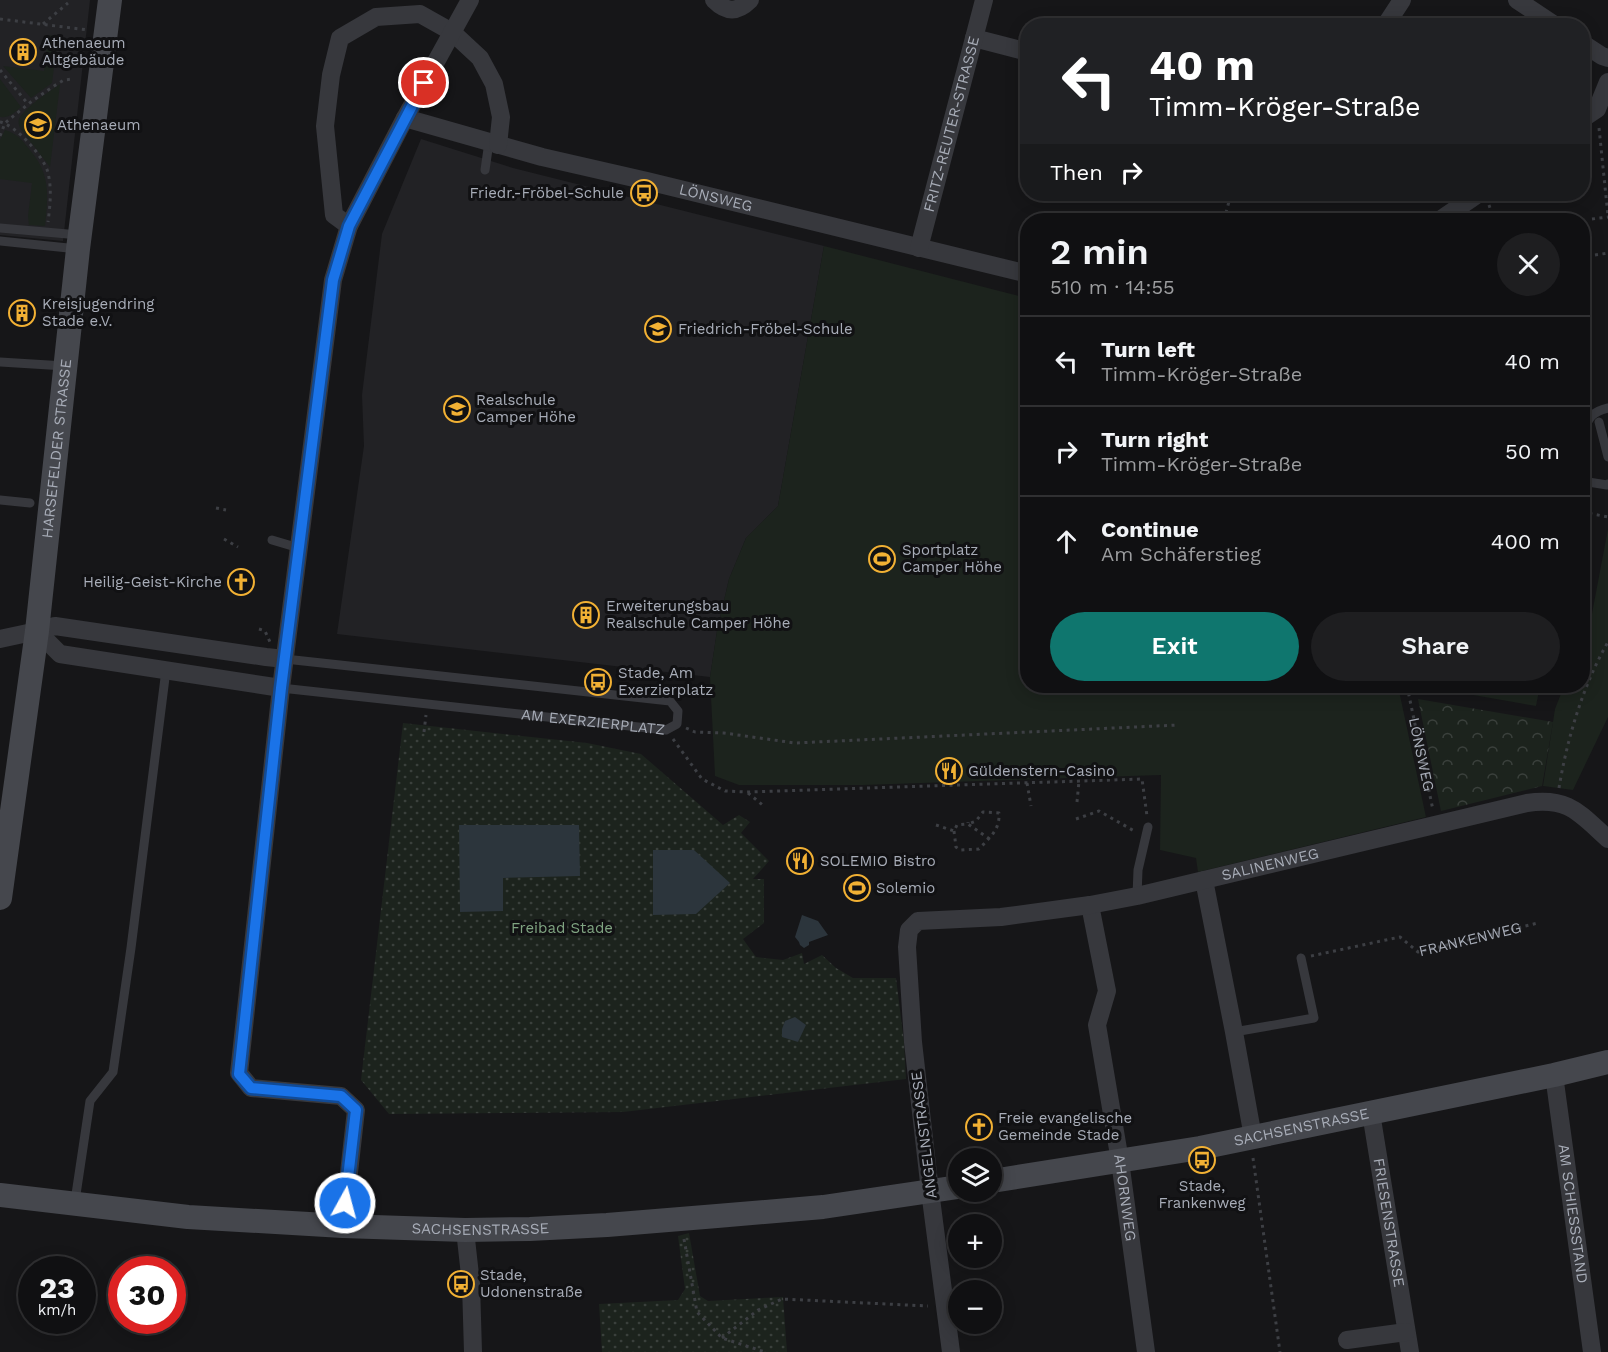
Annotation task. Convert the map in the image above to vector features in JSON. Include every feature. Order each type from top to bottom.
[{"type":"street","name":"HARSEFELDER STRASSE","points":[[0,898],[37,631],[78,242],[110,0]]},
{"type":"street","points":[[343,1226],[356,1110],[341,1096],[251,1088],[239,1074],[281,688],[333,280],[349,226],[470,0]]},
{"type":"street","points":[[714,0],[725,9],[738,9],[750,0]]},
{"type":"street","name":"FRITZ-REUTER-STRASSE","points":[[919,248],[984,0]]},
{"type":"street","points":[[1390,18],[1402,0]]},
{"type":"street","points":[[1517,0],[1544,18]]},
{"type":"street","points":[[349,226],[334,215],[325,126],[331,75],[340,38],[376,16],[420,14],[452,32],[480,58],[494,84],[501,117],[494,144]]},
{"type":"street","points":[[974,38],[1020,50]]},
{"type":"street","points":[[1590,48],[1608,58]]},
{"type":"street","points":[[1590,114],[1608,82]]},
{"type":"street","name":"LÖNSWEG","points":[[405,118],[494,144],[1020,272]]},
{"type":"street","points":[[1450,213],[1468,201]]},
{"type":"street","name":"AM EXERZIERPLATZ","points":[[281,688],[60,654],[37,631],[55,626],[285,659]]},
{"type":"street","points":[[0,639],[37,631]]},
{"type":"street","points":[[1556,802],[1573,808],[1608,839]]},
{"type":"street","name":"SALINENWEG","points":[[918,921],[1001,917],[1137,896],[1527,803],[1556,802]]},
{"type":"street","points":[[1204,880],[1256,1137]]},
{"type":"street","name":"AHORNWEG","points":[[1090,904],[1107,991],[1097,1025],[1120,1161],[1146,1352]]},
{"type":"street","name":"ANGELNSTRASSE","points":[[918,921],[909,930],[907,946],[913,1042],[951,1352]]},
{"type":"street","name":"SACHSENSTRASSE","points":[[1002,1179],[1200,1148],[1608,1062]]},
{"type":"street","name":"AM SCHIESSSTAND","points":[[1554,1075],[1592,1352]]},
{"type":"street","name":"FRIESENSTRASSE","points":[[1371,1113],[1410,1352]]},
{"type":"street","name":"SACHSENSTRASSE","points":[[0,1195],[189,1217],[465,1230],[607,1225],[822,1207],[948,1188]]},
{"type":"street","points":[[465,1230],[471,1284],[473,1352]]},
{"type":"street","points":[[1347,1340],[1406,1332]]},
{"type":"lane","points":[[485,170],[494,144]]},
{"type":"lane","points":[[0,228],[48,232],[78,242]]},
{"type":"lane","points":[[0,242],[78,242]]},
{"type":"lane","points":[[0,362],[65,366]]},
{"type":"lane","points":[[1590,417],[1608,408]]},
{"type":"lane","points":[[1599,422],[1608,457]]},
{"type":"lane","points":[[1590,482],[1608,484]]},
{"type":"lane","points":[[0,500],[30,503]]},
{"type":"lane","points":[[272,540],[299,548]]},
{"type":"lane","name":"AM EXERZIERPLATZ","points":[[281,688],[666,730],[677,724],[678,711],[670,701],[285,659]]},
{"type":"lane","points":[[75,1204],[90,1101],[113,1072],[166,670]]},
{"type":"lane","points":[[1137,896],[1138,870],[1148,827]]},
{"type":"lane","points":[[1234,1032],[1314,1018],[1301,958]]},
{"type":"path","points":[[43,24],[68,3]]},
{"type":"path","points":[[0,19],[92,30]]},
{"type":"path","points":[[0,70],[28,104]]},
{"type":"path","points":[[0,136],[5,123],[28,104],[54,86],[73,79]]},
{"type":"path","points":[[1590,114],[1601,154],[1608,216],[1592,219]]},
{"type":"path","points":[[0,122],[20,134],[46,166],[50,192],[48,232]]},
{"type":"path","points":[[1601,154],[1608,153]]},
{"type":"path","points":[[1595,255],[1608,253]]},
{"type":"path","points":[[216,508],[226,510]]},
{"type":"path","points":[[1590,514],[1608,517]]},
{"type":"path","points":[[224,539],[238,548]]},
{"type":"path","points":[[1590,678],[1608,642]]},
{"type":"path","name":"LÖNSWEG","points":[[1408,693],[1436,826]]},
{"type":"path","points":[[1556,802],[1561,773],[1584,693]]},
{"type":"path","points":[[677,724],[695,732],[724,733],[795,743],[1178,725]]},
{"type":"path","points":[[666,730],[702,779],[725,791],[1142,779],[1148,827]]},
{"type":"path","points":[[1077,802],[1078,781]]},
{"type":"path","points":[[1027,783],[1031,806]]},
{"type":"path","points":[[747,792],[765,807]]},
{"type":"path","points":[[1076,819],[1099,811],[1145,837]]},
{"type":"path","points":[[983,812],[999,813],[998,827],[979,849],[960,850],[956,847],[954,831],[957,825],[976,821],[983,812]]},
{"type":"path","points":[[968,823],[990,839]]},
{"type":"path","points":[[936,825],[954,831]]},
{"type":"path","name":"FRANKENWEG","points":[[1301,958],[1400,937],[1418,951],[1538,923]]},
{"type":"path","points":[[1256,1137],[1263,1149],[1252,1151],[1280,1352]]},
{"type":"path","points":[[681,1219],[697,1312],[722,1338],[765,1352]]},
{"type":"path","points":[[722,1338],[758,1310],[782,1299],[945,1307]]},
{"type":"shaded area","name":"Athenaeum","points":[[0,0],[90,0],[63,241],[0,235]]},
{"type":"shaded area","name":"Realschule Camper Höhe","points":[[421,139],[513,168],[824,246],[778,506],[746,538],[729,579],[717,631],[710,677],[337,634],[364,446],[362,395],[382,234]]},
{"type":"shaded area","points":[[459,825],[579,825],[580,876],[503,878],[503,911],[460,912]]},
{"type":"shaded area","points":[[653,850],[694,850],[730,883],[696,914],[653,915]]},
{"type":"shaded area","points":[[802,915],[818,921],[828,935],[809,942],[809,945],[804,948],[795,937]]},
{"type":"shaded area","points":[[795,1017],[806,1025],[798,1042],[782,1037],[785,1021]]},
{"type":"green space","points":[[47,35],[58,36],[52,83],[31,98],[3,66],[44,71]]},
{"type":"green space","points":[[0,79],[21,107],[7,117],[0,117]]},
{"type":"green space","points":[[60,84],[50,167],[20,128],[19,120],[32,105]]},
{"type":"green space","points":[[5,130],[22,140],[42,168],[47,195],[45,226],[29,225],[32,183],[0,179],[0,140]]},
{"type":"green space","name":"Sportplatz Camper Höhe","points":[[824,246],[1020,296],[1020,693],[1399,693],[1426,817],[1198,872],[1196,858],[1160,850],[1161,775],[863,785],[739,785],[715,776],[710,677],[717,631],[729,579],[746,538],[778,506]]},
{"type":"green space","points":[[1608,529],[1608,717],[1573,790],[1543,786],[1555,709],[1561,693],[1590,693],[1590,624]]},
{"type":"green space","points":[[1462,693],[1539,693],[1536,706]]},
{"type":"green space","points":[[1418,699],[1553,722],[1542,786],[1441,811]]},
{"type":"green space","name":"Freibad Stade","points":[[403,723],[587,743],[641,754],[723,825],[739,815],[750,822],[741,833],[769,861],[753,879],[764,879],[764,923],[743,939],[756,957],[783,960],[802,953],[804,964],[822,955],[836,968],[853,978],[896,978],[906,1079],[623,1112],[389,1114],[361,1080]]},
{"type":"green space","points":[[689,1233],[700,1296],[708,1301],[783,1297],[787,1352],[602,1352],[599,1304],[678,1300],[685,1289],[678,1236]]},
{"type":"place","name":"Athenaeum Altgebäude","points":[[23,52]]},
{"type":"place","name":"Athenaeum","points":[[38,125]]},
{"type":"place","name":"Friedr.-Fröbel-Schule","points":[[644,193]]},
{"type":"place","name":"Kreisjugendring Stade e.V.","points":[[22,313]]},
{"type":"place","name":"Friedrich-Fröbel-Schule","points":[[658,329]]},
{"type":"place","name":"Realschule Camper Höhe","points":[[457,409]]},
{"type":"place","name":"Sportplatz Camper Höhe","points":[[882,559]]},
{"type":"place","name":"Heilig-Geist-Kirche","points":[[241,582]]},
{"type":"place","name":"Erweiterungsbau Realschule Camper Höhe","points":[[586,615]]},
{"type":"place","name":"Stade, Am Exerzierplatz","points":[[598,682]]},
{"type":"place","name":"Güldenstern-Casino","points":[[949,771]]},
{"type":"place","name":"SOLEMIO Bistro","points":[[800,861]]},
{"type":"place","name":"Solemio","points":[[857,888]]},
{"type":"place","name":"Freie evangelische Gemeinde Stade","points":[[979,1127]]},
{"type":"place","name":"Stade, Frankenweg","points":[[1202,1160]]},
{"type":"place","name":"Stade, Udonenstraße","points":[[461,1284]]},
{"type":"route","points":[[345,1203],[356,1110],[341,1096],[251,1088],[239,1074],[281,688],[333,280],[349,226],[424,83]]}]
